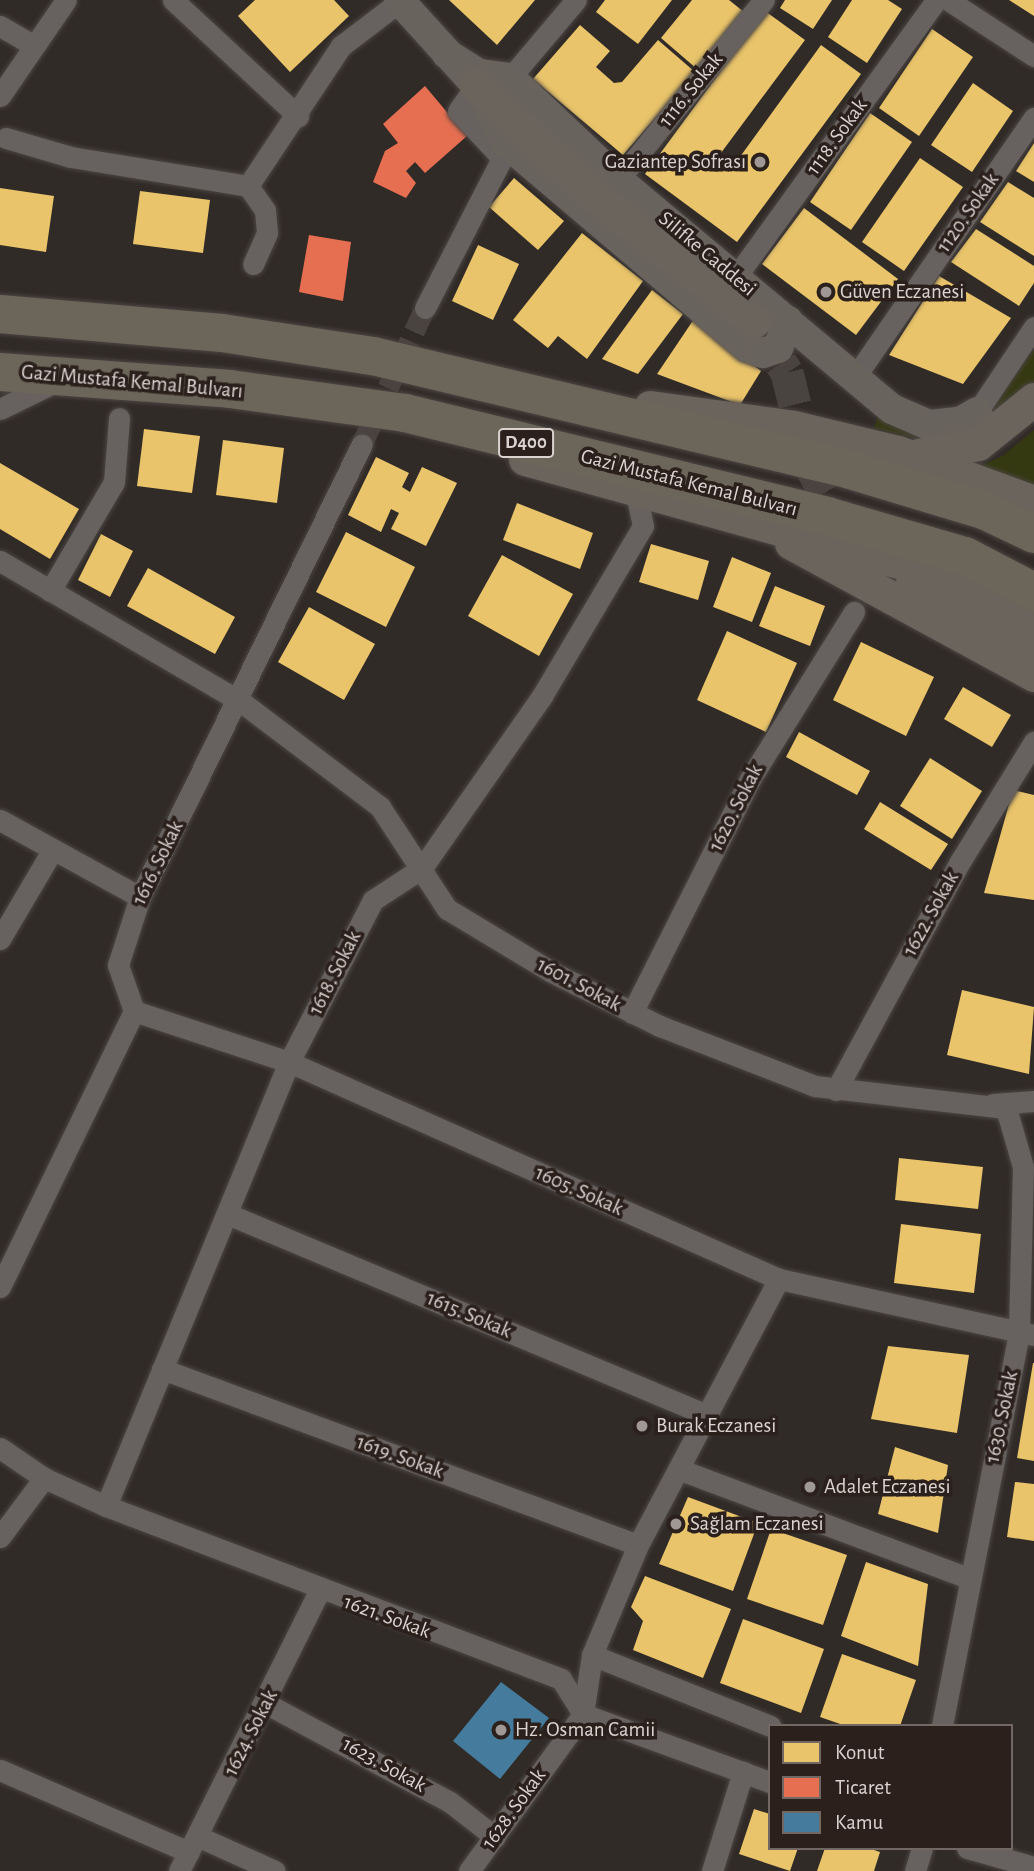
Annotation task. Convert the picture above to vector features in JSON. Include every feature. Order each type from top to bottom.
[{"type":"highway","name":"D400","points":[[0,314],[222,333],[373,356],[547,394],[847,469],[986,511],[1034,534]]},
{"type":"highway","name":"Gazi Mustafa Kemal Bulvarı","points":[[0,372],[73,376],[405,413],[839,520],[965,556],[1034,592]]},
{"type":"main road","points":[[476,85],[592,194],[754,321]]},
{"type":"main road","points":[[547,394],[794,427],[898,452],[1034,502]]},
{"type":"main road","points":[[898,452],[939,454],[978,444],[1034,399]]},
{"type":"main road","points":[[405,413],[636,494],[950,576],[1034,618]]},
{"type":"main road","points":[[765,527],[1034,675]]},
{"type":"main road","points":[[911,586],[1034,642]]},
{"type":"street","points":[[0,96],[66,0]]},
{"type":"street","points":[[173,0],[298,116]]},
{"type":"street","points":[[447,54],[479,74],[510,78],[576,0]]},
{"type":"street","name":"1116. Sokak","points":[[618,180],[764,0]]},
{"type":"street","name":"1118. Sokak","points":[[738,274],[936,0]]},
{"type":"street","points":[[948,0],[1034,56]]},
{"type":"street","points":[[248,186],[298,116],[341,46],[399,1],[476,85],[505,142],[747,347],[763,353],[778,348],[788,321]]},
{"type":"street","points":[[0,26],[34,46]]},
{"type":"street","name":"Silifke Caddesi","points":[[510,78],[618,180],[738,274],[788,321],[855,377],[916,422],[945,425],[977,412]]},
{"type":"street","points":[[425,308],[502,158],[458,111],[476,85]]},
{"type":"street","name":"1120. Sokak","points":[[855,377],[1034,118]]},
{"type":"street","points":[[6,138],[71,157],[248,186],[265,210],[267,233],[253,264]]},
{"type":"street","points":[[977,412],[1034,327]]},
{"type":"street","points":[[0,409],[73,376]]},
{"type":"street","points":[[50,591],[114,482],[119,418]]},
{"type":"street","name":"1616. Sokak","points":[[134,1011],[118,965],[140,897],[240,701],[362,444]]},
{"type":"street","name":"1618. Sokak","points":[[106,1506],[162,1369],[230,1215],[289,1062],[373,900],[422,868],[542,696],[643,526],[636,494]]},
{"type":"street","name":"1601. Sokak","points":[[0,561],[240,701],[380,807],[447,909],[632,1013],[836,1090],[1006,1108]]},
{"type":"street","name":"1620. Sokak","points":[[632,1013],[750,779],[853,612]]},
{"type":"street","name":"1622. Sokak","points":[[836,1090],[961,860],[1034,742]]},
{"type":"street","points":[[0,820],[52,851],[140,897]]},
{"type":"street","points":[[0,939],[52,851]]},
{"type":"street","points":[[0,1287],[134,1011]]},
{"type":"street","name":"1605. Sokak","points":[[134,1011],[289,1062],[779,1279],[1027,1334]]},
{"type":"street","points":[[977,1105],[1034,1101]]},
{"type":"street","name":"1630. Sokak","points":[[942,1724],[968,1578],[1027,1334],[1023,1167],[1006,1108]]},
{"type":"street","name":"1615. Sokak","points":[[230,1215],[707,1415]]},
{"type":"street","points":[[768,1781],[583,1714],[592,1655],[638,1545],[681,1470],[779,1279]]},
{"type":"street","name":"1619. Sokak","points":[[162,1369],[638,1545]]},
{"type":"street","name":"1621. Sokak","points":[[0,1448],[44,1478],[106,1506],[319,1591],[561,1679],[583,1714]]},
{"type":"street","points":[[681,1470],[968,1578]]},
{"type":"street","points":[[0,1537],[44,1478]]},
{"type":"street","name":"1624. Sokak","points":[[179,1871],[267,1704],[319,1591]]},
{"type":"street","points":[[592,1655],[768,1725]]},
{"type":"street","name":"1623. Sokak","points":[[267,1704],[450,1802],[495,1837]]},
{"type":"street","name":"1628. Sokak","points":[[469,1871],[583,1714]]},
{"type":"street","points":[[0,1770],[193,1844],[275,1871]]},
{"type":"street","points":[[712,1871],[743,1772]]},
{"type":"street","points":[[915,1871],[921,1850]]},
{"type":"street","points":[[974,1850],[1034,1867]]},
{"type":"green space","points":[[1034,350],[1034,383],[1025,401],[989,435],[944,446],[874,428],[881,408],[927,429],[976,429]]},
{"type":"green space","points":[[1034,430],[1034,491],[974,469],[1004,455]]},
{"type":"building: Konut","points":[[255,0],[334,0],[349,16],[290,72],[238,16]]},
{"type":"building: Konut","points":[[449,0],[535,0],[497,45]]},
{"type":"building: Konut","points":[[605,0],[672,0],[638,44],[596,12]]},
{"type":"building: Konut","points":[[692,0],[729,0],[744,12],[697,69],[661,38]]},
{"type":"building: Konut","points":[[785,0],[832,0],[813,29],[780,8]]},
{"type":"building: Konut","points":[[852,0],[888,0],[902,9],[867,63],[828,37]]},
{"type":"building: Konut","points":[[1009,0],[1034,0],[1034,16]]},
{"type":"building: Konut","points":[[765,11],[805,40],[715,161],[729,172],[821,45],[861,74],[737,242],[645,174]]},
{"type":"building: Konut","points":[[580,25],[610,51],[596,67],[614,83],[622,82],[658,40],[695,72],[623,155],[533,79]]},
{"type":"building: Konut","points":[[932,29],[973,57],[919,136],[879,108]]},
{"type":"building: Konut","points":[[973,83],[1013,111],[972,172],[931,145]]},
{"type":"building: Konut","points":[[870,113],[912,142],[851,230],[810,202]]},
{"type":"building: Konut","points":[[1034,143],[1034,182],[1016,171]]},
{"type":"building: Konut","points":[[920,158],[963,187],[904,271],[862,242]]},
{"type":"building: Konut","points":[[514,178],[564,221],[538,250],[489,207]]},
{"type":"building: Konut","points":[[1008,182],[1034,198],[1034,256],[980,222]]},
{"type":"building: Konut","points":[[0,188],[54,196],[46,252],[0,245]]},
{"type":"building: Konut","points":[[140,191],[210,200],[203,253],[133,244]]},
{"type":"building: Konut","points":[[804,208],[898,279],[856,335],[762,264]]},
{"type":"building: Konut","points":[[976,229],[1034,266],[1034,283],[1019,306],[951,262]]},
{"type":"building: Konut","points":[[582,233],[643,281],[587,359],[558,336],[548,348],[513,320]]},
{"type":"building: Konut","points":[[478,245],[519,264],[493,320],[452,301]]},
{"type":"building: Konut","points":[[939,276],[1011,318],[963,384],[889,355]]},
{"type":"building: Konut","points":[[652,290],[683,314],[638,374],[602,359]]},
{"type":"building: Konut","points":[[694,319],[761,371],[740,405],[657,374]]},
{"type":"building: Konut","points":[[144,429],[200,436],[192,493],[137,486]]},
{"type":"building: Konut","points":[[223,440],[284,448],[277,503],[216,495]]},
{"type":"building: Konut","points":[[376,457],[409,473],[402,487],[410,492],[422,467],[457,483],[426,546],[391,529],[399,513],[391,509],[381,532],[348,515]]},
{"type":"building: Konut","points":[[0,463],[79,509],[50,559],[0,529]]},
{"type":"building: Konut","points":[[517,503],[593,533],[580,569],[503,540]]},
{"type":"building: Konut","points":[[346,532],[415,567],[386,627],[316,592]]},
{"type":"building: Konut","points":[[101,534],[133,551],[110,597],[78,580]]},
{"type":"building: Konut","points":[[651,544],[709,561],[698,600],[639,582]]},
{"type":"building: Konut","points":[[502,555],[573,594],[539,656],[468,616]]},
{"type":"building: Konut","points":[[732,557],[771,573],[752,622],[713,607]]},
{"type":"building: Konut","points":[[148,568],[235,617],[215,654],[127,606]]},
{"type":"building: Konut","points":[[775,586],[825,606],[810,646],[759,626]]},
{"type":"building: Konut","points":[[309,607],[375,644],[344,700],[278,662]]},
{"type":"building: Konut","points":[[727,631],[797,663],[766,732],[697,700]]},
{"type":"building: Konut","points":[[861,642],[934,677],[906,736],[833,700]]},
{"type":"building: Konut","points":[[963,687],[1011,715],[992,747],[944,719]]},
{"type":"building: Konut","points":[[799,732],[870,771],[857,795],[786,757]]},
{"type":"building: Konut","points":[[930,758],[982,791],[952,839],[900,806]]},
{"type":"building: Konut","points":[[1013,790],[1034,795],[1034,900],[984,893]]},
{"type":"building: Konut","points":[[880,802],[948,844],[931,870],[864,829]]},
{"type":"building: Konut","points":[[962,990],[1034,1007],[1029,1074],[947,1055]]},
{"type":"building: Konut","points":[[899,1158],[983,1167],[978,1209],[895,1200]]},
{"type":"building: Konut","points":[[901,1224],[981,1234],[974,1293],[894,1283]]},
{"type":"building: Konut","points":[[888,1346],[969,1355],[957,1433],[871,1419]]},
{"type":"building: Konut","points":[[1034,1363],[1034,1461],[1017,1458]]},
{"type":"building: Konut","points":[[895,1447],[948,1465],[938,1533],[878,1514]]},
{"type":"building: Konut","points":[[1015,1482],[1034,1484],[1034,1541],[1007,1537]]},
{"type":"building: Konut","points":[[688,1497],[758,1523],[733,1591],[659,1564]]},
{"type":"building: Konut","points":[[771,1529],[847,1555],[823,1625],[747,1599]]},
{"type":"building: Konut","points":[[866,1562],[928,1584],[918,1666],[841,1636]]},
{"type":"building: Konut","points":[[645,1576],[731,1609],[703,1678],[633,1650],[643,1621],[631,1607]]},
{"type":"building: Konut","points":[[743,1619],[824,1649],[801,1713],[720,1683]]},
{"type":"building: Konut","points":[[842,1654],[916,1680],[901,1724],[840,1724],[820,1717]]},
{"type":"building: Konut","points":[[754,1809],[768,1813],[768,1850],[797,1850],[790,1871],[739,1854]]},
{"type":"building: Konut","points":[[824,1850],[880,1852],[874,1871],[817,1871]]},
{"type":"building: Ticaret","points":[[425,86],[467,136],[425,173],[415,162],[406,171],[416,183],[406,198],[373,182],[385,151],[398,143],[383,124]]},
{"type":"building: Ticaret","points":[[309,235],[351,242],[343,301],[299,292]]},
{"type":"building: Kamu","name":"Hz. Osman Camii","points":[[501,1682],[549,1718],[500,1779],[453,1741]]},
{"type":"tunnel","points":[[362,444],[425,308]]},
{"type":"tunnel","points":[[754,321],[787,372],[809,463],[847,534]]},
{"type":"place","name":"Gaziantep Sofrası","points":[[760,162]]},
{"type":"place","name":"Güven Eczanesi","points":[[826,292]]},
{"type":"place","name":"Burak Eczanesi","points":[[642,1426]]},
{"type":"place","name":"Adalet Eczanesi","points":[[810,1487]]},
{"type":"place","name":"Sağlam Eczanesi","points":[[676,1524]]},
{"type":"place","name":"Hz. Osman Camii","points":[[501,1730]]}]
